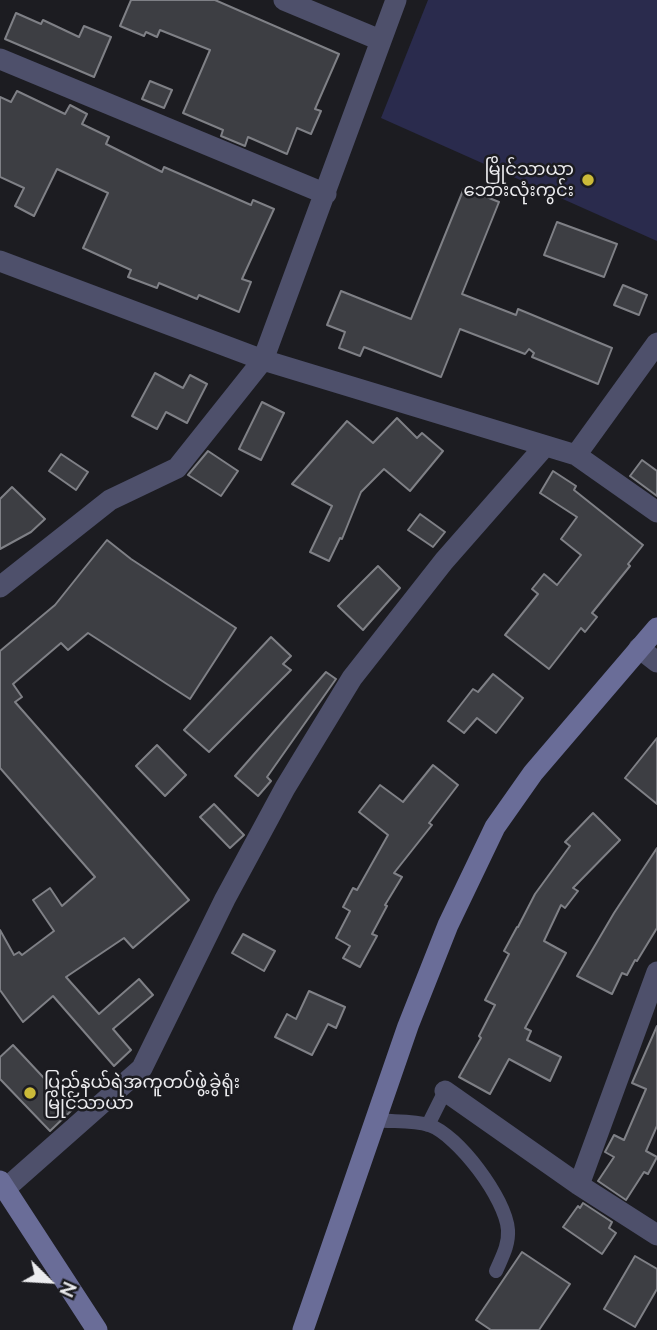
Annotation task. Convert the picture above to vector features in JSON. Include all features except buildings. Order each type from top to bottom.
[{"type":"main road","points":[[303,1330],[408,1026],[448,925],[495,827],[533,773],[657,628]]},
{"type":"main road","points":[[3,1185],[97,1330]]},
{"type":"street","points":[[284,0],[380,40]]},
{"type":"street","points":[[0,587],[110,500],[177,468],[262,360],[396,0]]},
{"type":"street","points":[[0,60],[326,194]]},
{"type":"street","points":[[0,261],[262,360],[576,455],[657,512]]},
{"type":"street","points":[[576,455],[657,343]]},
{"type":"street","points":[[3,1185],[142,1068],[231,888],[285,788],[352,678],[444,561],[545,446]]},
{"type":"street","points":[[639,648],[657,662]]},
{"type":"street","points":[[579,1185],[657,972]]},
{"type":"street","points":[[445,1091],[579,1185],[657,1235]]},
{"type":"lane","points":[[428,1125],[445,1091]]},
{"type":"lane","points":[[375,1120],[428,1125],[447,1135],[464,1152],[485,1179],[508,1228],[507,1247],[496,1271]]},
{"type":"shaded area","name":"မြိုင်သာယာ ဘေားလုံးကွင်း","points":[[428,0],[657,0],[657,241],[381,118]]},
{"type":"place","name":"မြိုင်သာယာ ဘေားလုံးကွင်း","points":[[588,180]]},
{"type":"place","name":"ပြည်နယ်ရဲအကူတပ်ဖွဲ့ခွဲရုံး မြိုင်သာယာ","points":[[30,1093]]}]
